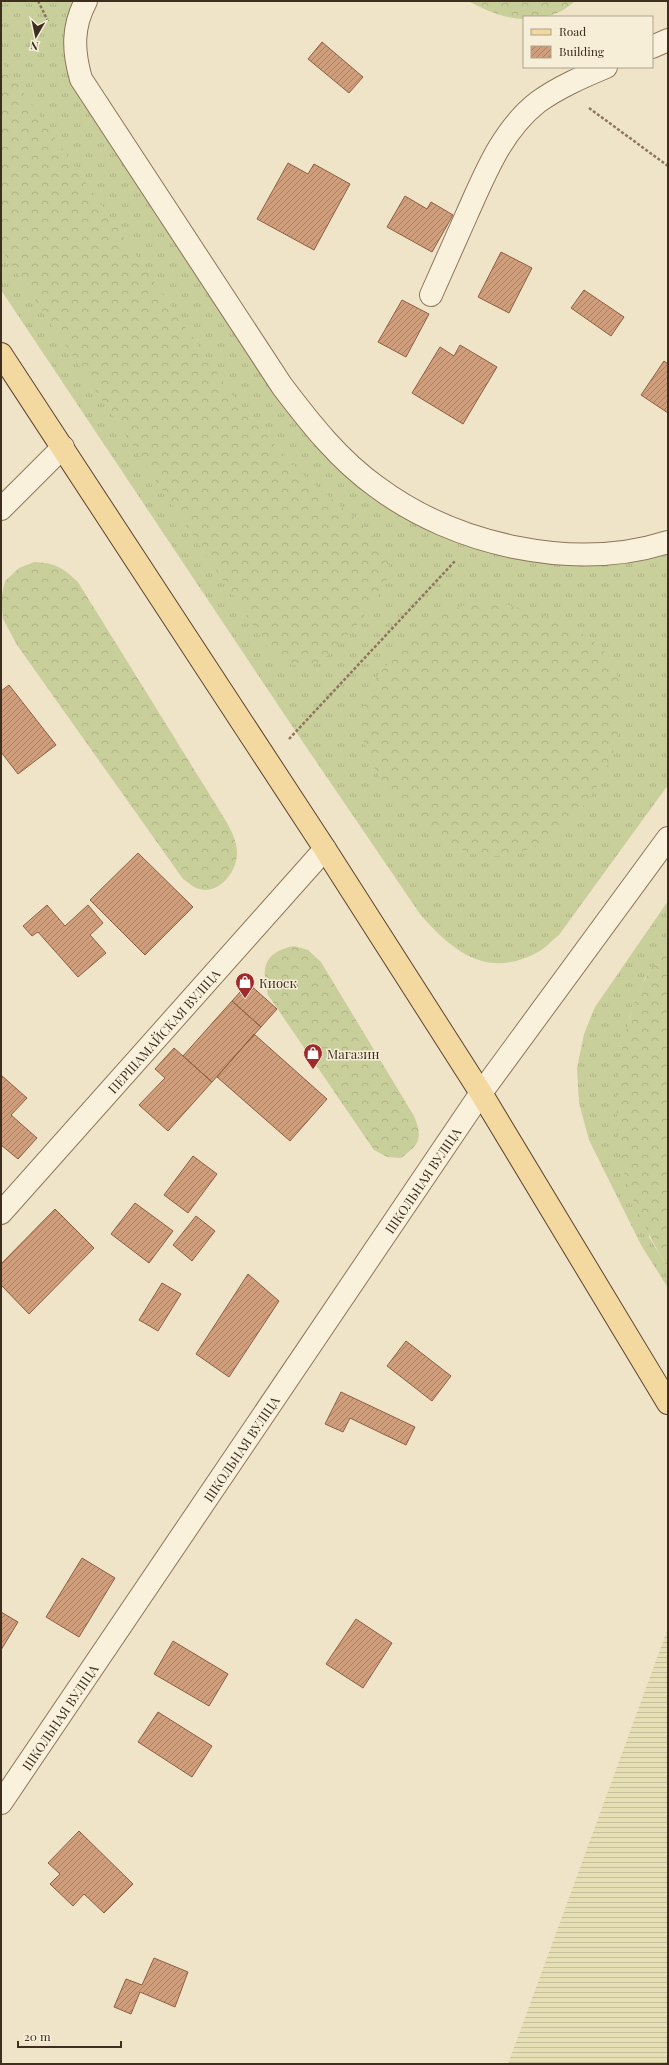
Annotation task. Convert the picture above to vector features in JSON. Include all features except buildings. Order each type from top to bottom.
[{"type":"main road","points":[[1,354],[325,849],[481,1094],[668,1402]]},
{"type":"street","points":[[86,1],[76,26],[74,44],[81,79],[282,386],[313,426],[344,459],[377,487],[416,512],[442,525],[477,538],[551,552],[586,554],[621,552],[655,546],[668,542]]},
{"type":"street","points":[[653,47],[668,40]]},
{"type":"street","points":[[430,296],[484,174],[500,146],[517,123],[537,103],[561,87],[604,68]]},
{"type":"street","points":[[1,509],[63,447]]},
{"type":"street","name":"ШКОЛЬНАЯ ВУЛІЦА","points":[[1,1804],[481,1094],[668,838]]},
{"type":"street","name":"ПЕРШАМАЙСКАЯ ВУЛІЦА","points":[[1,1213],[325,849]]},
{"type":"path","points":[[561,87],[668,166]]},
{"type":"path","points":[[268,762],[477,538]]},
{"type":"shaded area","points":[[668,1628],[668,2064],[508,2064]]},
{"type":"green space","points":[[1,1],[86,1],[76,61],[256,347],[377,487],[515,547],[668,542],[668,785],[559,935],[538,952],[520,960],[503,963],[487,962],[458,950],[420,914],[296,732],[1,290]]},
{"type":"green space","points":[[468,1],[575,1],[557,13],[545,16],[523,16],[523,19],[517,19],[481,8]]},
{"type":"green space","points":[[1,60],[238,403],[308,479],[368,530],[378,542],[385,555],[389,567],[388,576],[376,601],[345,638],[328,655],[319,661],[304,667],[297,666],[283,660],[268,648],[1,249]]},
{"type":"green space","points":[[34,562],[59,567],[78,582],[226,821],[235,841],[237,853],[234,868],[230,875],[218,886],[204,890],[196,888],[183,879],[17,645],[3,619],[1,598],[5,581],[19,568]]},
{"type":"green space","points":[[499,603],[540,614],[582,633],[593,641],[603,650],[614,668],[620,687],[622,708],[620,728],[606,769],[596,788],[576,815],[555,835],[530,849],[502,856],[487,856],[464,850],[439,838],[416,820],[394,797],[377,772],[365,746],[361,720],[366,696],[377,676],[425,627],[451,610],[471,604]]},
{"type":"green space","points":[[668,901],[668,947],[645,978],[629,1018],[649,1237],[668,1268],[668,1288],[641,1245],[589,1140],[579,1103],[577,1068],[584,1034],[595,1007]]},
{"type":"green space","points":[[294,946],[308,950],[321,962],[414,1116],[419,1135],[418,1140],[412,1149],[401,1158],[387,1157],[374,1150],[268,995],[265,976],[267,962],[276,952]]},
{"type":"green space","points":[[668,947],[668,1268],[643,1222],[632,1197],[624,1172],[617,1125],[617,1100],[622,1048],[635,1000],[647,975]]},
{"type":"place","name":"Киоск","points":[[245,999]]},
{"type":"place","name":"Магазин","points":[[313,1070]]}]
